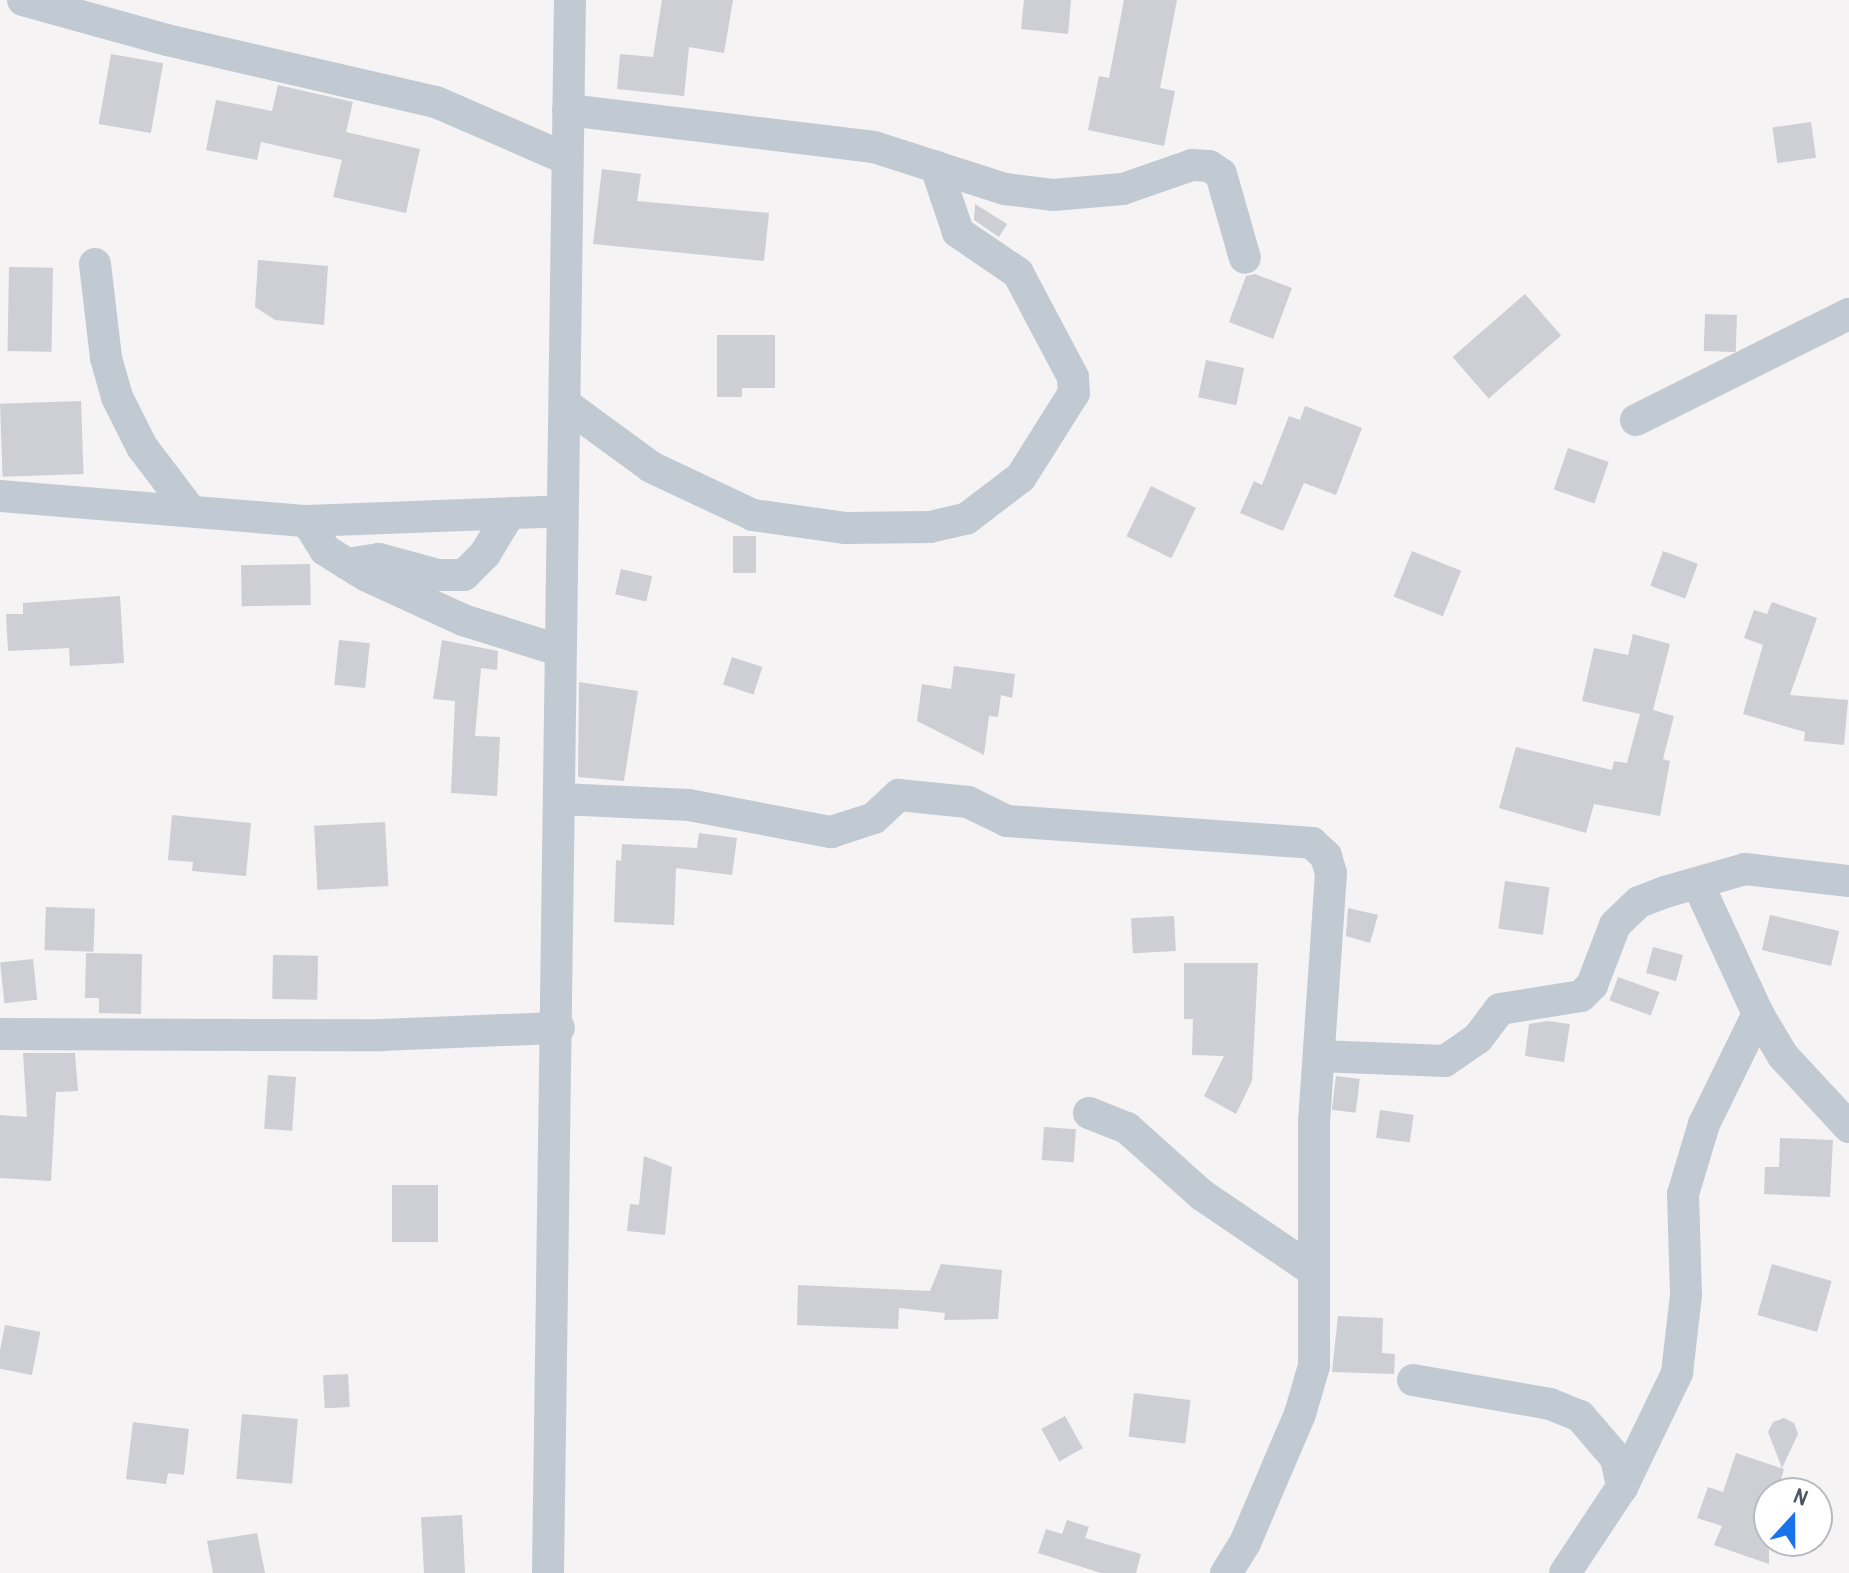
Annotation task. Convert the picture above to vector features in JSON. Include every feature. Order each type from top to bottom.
[{"type":"street","points":[[23,0],[167,40],[436,102],[567,159]]},
{"type":"street","points":[[548,1573],[559,1028],[561,799],[558,650],[565,404],[570,0]]},
{"type":"street","points":[[568,110],[801,135],[874,147],[1005,189],[1053,195],[1123,189],[1192,165],[1209,166],[1226,187],[1245,258]]},
{"type":"street","points":[[565,404],[651,467],[753,515],[846,528],[930,527],[966,519],[1021,477],[1074,393],[1073,377],[1018,273],[958,232],[936,167]]},
{"type":"street","points":[[95,264],[106,358],[117,397],[142,447],[190,510]]},
{"type":"street","points":[[1636,420],[1849,314]]},
{"type":"street","points":[[0,496],[307,521],[563,511]]},
{"type":"street","points":[[347,564],[379,559],[438,575],[464,575],[485,554],[509,514]]},
{"type":"street","points":[[307,521],[325,550],[347,564],[463,620],[558,650]]},
{"type":"street","points":[[561,799],[689,805],[831,832],[874,818],[899,795],[968,802],[1007,821],[1312,843],[1326,856],[1331,873],[1319,1056],[1311,1269],[1314,1366],[1294,1428],[1245,1543],[1226,1573]]},
{"type":"street","points":[[1319,1056],[1445,1061],[1478,1038],[1500,1009],[1581,996],[1592,985],[1615,925],[1639,902],[1745,869],[1849,881]]},
{"type":"street","points":[[1698,884],[1758,1014],[1800,1077],[1849,1127]]},
{"type":"street","points":[[1565,1573],[1622,1487],[1666,1404],[1683,1352],[1683,1194],[1690,1164],[1758,1014]]},
{"type":"street","points":[[0,1034],[381,1035],[559,1028]]},
{"type":"street","points":[[1089,1113],[1127,1128],[1202,1195],[1311,1269]]},
{"type":"street","points":[[1413,1380],[1539,1402],[1580,1416],[1616,1458],[1622,1487]]},
{"type":"building","points":[[662,0],[733,0],[724,53],[689,47],[684,96],[617,89],[620,54],[653,57]]},
{"type":"building","points":[[1024,0],[1071,0],[1068,34],[1021,29]]},
{"type":"building","points":[[1124,0],[1177,0],[1160,88],[1175,91],[1164,146],[1088,130],[1099,76],[1109,78]]},
{"type":"building","points":[[111,54],[163,63],[151,133],[99,124]]},
{"type":"building","points":[[278,85],[353,102],[346,132],[420,149],[406,213],[333,197],[342,160],[261,142],[257,160],[206,150],[216,100],[272,111]]},
{"type":"building","points":[[1811,122],[1816,158],[1777,163],[1772,127]]},
{"type":"building","points":[[602,169],[641,174],[637,201],[769,213],[764,261],[593,244]]},
{"type":"building","points":[[975,204],[1007,224],[999,237],[974,220]]},
{"type":"building","points":[[258,260],[328,266],[324,325],[275,320],[255,307]]},
{"type":"building","points":[[9,267],[53,268],[52,352],[8,351]]},
{"type":"building","points":[[1255,274],[1292,288],[1273,339],[1229,322],[1246,276]]},
{"type":"building","points":[[1525,294],[1561,336],[1489,398],[1453,357]]},
{"type":"building","points":[[1705,314],[1737,315],[1736,352],[1704,351]]},
{"type":"building","points":[[717,335],[775,335],[775,388],[742,388],[742,397],[717,397]]},
{"type":"building","points":[[1206,360],[1244,368],[1236,405],[1198,397]]},
{"type":"building","points":[[81,401],[84,474],[3,477],[0,404]]},
{"type":"building","points":[[1305,406],[1362,428],[1336,495],[1304,483],[1283,531],[1240,513],[1254,481],[1262,485],[1289,416],[1300,420]]},
{"type":"building","points":[[1568,448],[1609,462],[1594,504],[1554,490]]},
{"type":"building","points":[[1151,486],[1196,508],[1171,558],[1126,536]]},
{"type":"building","points":[[733,536],[756,536],[756,573],[733,573]]},
{"type":"building","points":[[1412,551],[1461,571],[1443,616],[1394,596]]},
{"type":"building","points":[[1663,551],[1698,564],[1685,598],[1650,586]]},
{"type":"building","points":[[310,564],[311,605],[242,606],[241,565]]},
{"type":"building","points":[[621,569],[652,576],[646,602],[615,594]]},
{"type":"building","points":[[120,596],[124,663],[70,666],[69,648],[8,651],[6,614],[23,614],[23,603]]},
{"type":"building","points":[[1772,602],[1817,618],[1790,695],[1848,700],[1844,745],[1804,741],[1805,732],[1743,714],[1763,645],[1744,638],[1754,610],[1767,614]]},
{"type":"building","points":[[1633,634],[1670,644],[1653,710],[1674,716],[1663,759],[1670,761],[1660,816],[1594,804],[1586,833],[1499,808],[1516,747],[1612,770],[1614,761],[1627,763],[1640,714],[1582,701],[1594,648],[1628,655]]},
{"type":"building","points":[[339,640],[370,643],[365,688],[334,685]]},
{"type":"building","points":[[442,640],[498,651],[497,670],[481,668],[475,736],[500,737],[497,796],[451,793],[455,701],[433,699]]},
{"type":"building","points":[[732,657],[762,667],[753,694],[723,685]]},
{"type":"building","points":[[954,666],[1015,674],[1012,698],[1001,695],[998,717],[989,716],[984,755],[917,721],[922,684],[951,689]]},
{"type":"building","points":[[579,682],[638,691],[624,781],[578,777]]},
{"type":"building","points":[[172,815],[251,823],[246,876],[192,871],[193,862],[168,860]]},
{"type":"building","points":[[385,822],[388,886],[317,890],[314,826]]},
{"type":"building","points":[[699,833],[737,838],[732,875],[676,868],[674,925],[614,922],[616,860],[621,861],[622,844],[697,848]]},
{"type":"building","points":[[1505,881],[1550,887],[1543,935],[1498,929]]},
{"type":"building","points":[[46,907],[95,909],[93,952],[44,950]]},
{"type":"building","points":[[1348,908],[1378,915],[1370,943],[1346,936]]},
{"type":"building","points":[[1770,915],[1839,931],[1831,966],[1762,950]]},
{"type":"building","points":[[1174,916],[1176,951],[1133,953],[1131,918]]},
{"type":"building","points":[[1653,947],[1683,955],[1676,981],[1646,973]]},
{"type":"building","points":[[86,953],[142,954],[141,1014],[99,1013],[99,998],[85,998]]},
{"type":"building","points":[[273,955],[318,956],[317,1000],[272,999]]},
{"type":"building","points":[[33,959],[37,1000],[4,1003],[0,962]]},
{"type":"building","points":[[1184,963],[1258,963],[1252,1081],[1236,1114],[1204,1096],[1224,1056],[1192,1055],[1193,1019],[1184,1019]]},
{"type":"building","points":[[1618,977],[1659,992],[1651,1016],[1609,1000]]},
{"type":"building","points":[[1547,1021],[1570,1024],[1564,1062],[1525,1056],[1529,1024]]},
{"type":"building","points":[[23,1053],[75,1053],[78,1091],[56,1092],[51,1181],[0,1178],[0,1115],[27,1117]]},
{"type":"building","points":[[268,1075],[296,1077],[292,1131],[264,1129]]},
{"type":"building","points":[[1336,1076],[1360,1079],[1356,1113],[1332,1110]]},
{"type":"building","points":[[1380,1110],[1414,1115],[1410,1142],[1376,1138]]},
{"type":"building","points":[[1044,1127],[1076,1129],[1074,1162],[1042,1160]]},
{"type":"building","points":[[1780,1138],[1833,1140],[1830,1197],[1764,1194],[1765,1167],[1779,1167]]},
{"type":"building","points":[[644,1156],[672,1167],[665,1235],[627,1231],[630,1204],[639,1205]]},
{"type":"building","points":[[392,1185],[438,1185],[438,1242],[392,1242]]},
{"type":"building","points":[[941,1264],[1002,1270],[998,1319],[944,1320],[945,1313],[899,1308],[898,1329],[797,1325],[798,1285],[930,1291]]},
{"type":"building","points":[[1772,1264],[1832,1281],[1817,1332],[1757,1315]]},
{"type":"building","points":[[1338,1316],[1383,1318],[1382,1353],[1395,1354],[1394,1374],[1332,1372]]},
{"type":"building","points":[[5,1325],[40,1332],[32,1375],[0,1369]]},
{"type":"building","points":[[348,1374],[350,1407],[325,1408],[323,1375]]},
{"type":"building","points":[[1134,1393],[1191,1400],[1185,1444],[1129,1437]]},
{"type":"building","points":[[242,1414],[298,1419],[292,1484],[236,1479]]},
{"type":"building","points":[[1065,1416],[1083,1448],[1059,1461],[1041,1429]]},
{"type":"building","points":[[1784,1418],[1794,1423],[1798,1434],[1782,1468],[1768,1432],[1773,1422]]},
{"type":"building","points":[[133,1422],[189,1429],[184,1475],[168,1473],[166,1484],[126,1479]]},
{"type":"building","points":[[1736,1453],[1784,1469],[1782,1477],[1753,1477],[1753,1557],[1769,1557],[1769,1564],[1714,1545],[1722,1526],[1697,1518],[1708,1487],[1723,1492]]},
{"type":"building","points":[[462,1515],[465,1573],[424,1573],[421,1517]]},
{"type":"building","points":[[1067,1520],[1089,1527],[1085,1538],[1141,1554],[1136,1573],[1101,1573],[1038,1553],[1046,1529],[1062,1534]]},
{"type":"building","points":[[257,1533],[265,1573],[213,1573],[207,1541]]}]
